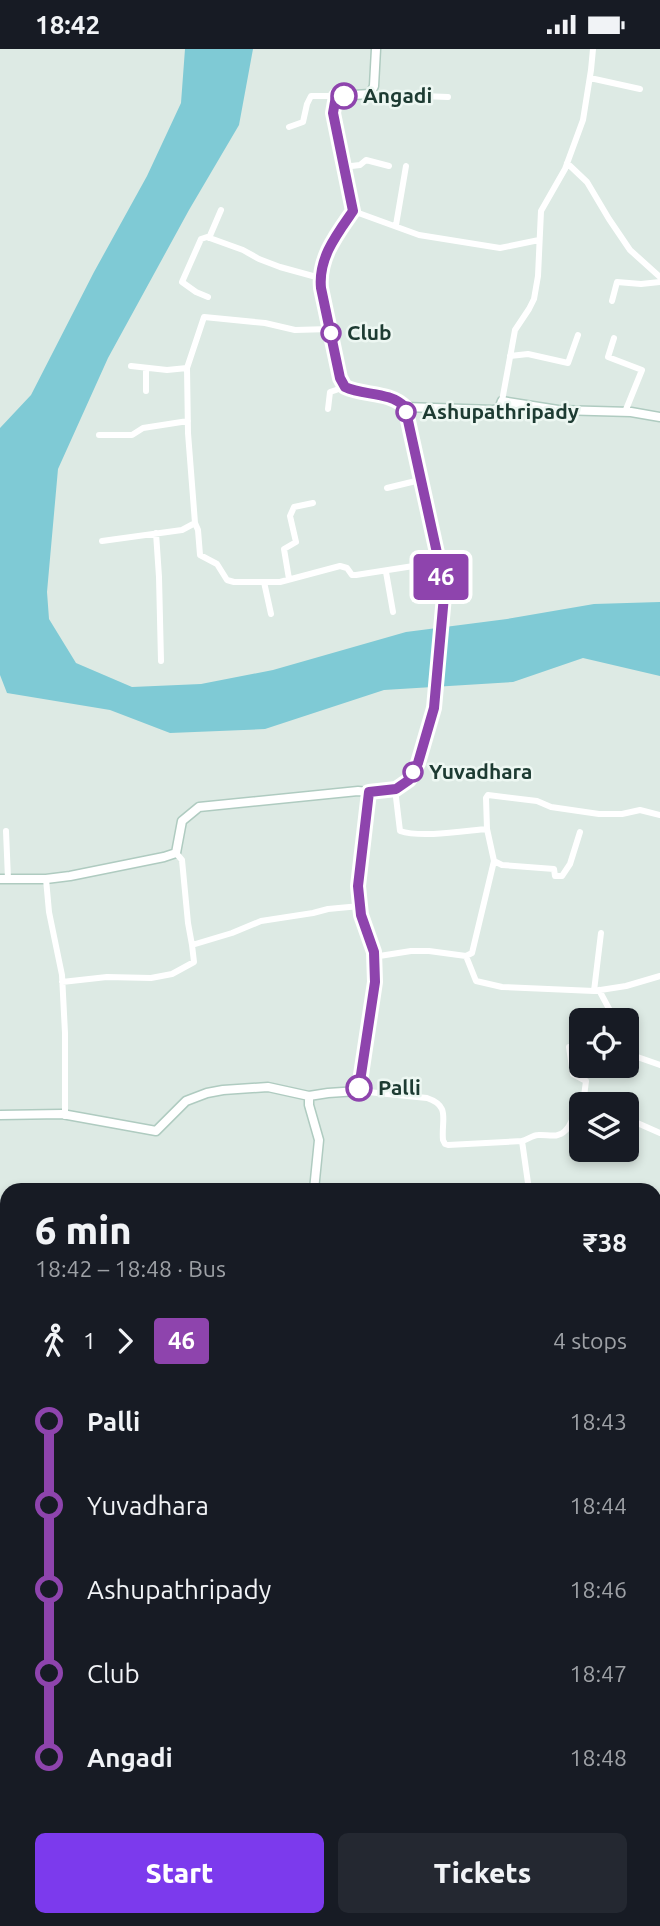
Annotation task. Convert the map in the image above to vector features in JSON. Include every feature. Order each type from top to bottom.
[{"type":"main road","points":[[376,49],[374,86],[370,94],[336,96],[333,113],[353,211],[329,245],[320,278],[340,378],[345,387],[393,398],[405,407],[493,410],[499,408],[502,401],[558,410],[625,412],[660,417]]},
{"type":"main road","points":[[4,879],[70,876],[176,853],[182,821],[199,807],[396,789],[409,780],[418,763],[434,708],[444,596],[405,407]]},
{"type":"main road","points":[[0,1115],[65,1116],[156,1131],[186,1101],[207,1093],[268,1087],[309,1096],[358,1091],[375,982],[374,952],[361,915],[358,886],[369,792]]},
{"type":"main road","points":[[309,1096],[318,1140],[315,1183]]},
{"type":"street","points":[[502,401],[515,330],[534,299],[538,276],[541,211],[567,163],[583,120],[593,49]]},
{"type":"street","points":[[590,78],[640,89]]},
{"type":"street","points":[[370,94],[448,97]]},
{"type":"street","points":[[289,127],[303,122],[311,96],[336,96]]},
{"type":"street","points":[[343,167],[360,165],[366,160],[389,166]]},
{"type":"street","points":[[567,163],[587,182],[631,250],[660,279]]},
{"type":"street","points":[[396,225],[406,166]]},
{"type":"street","points":[[209,238],[221,210]]},
{"type":"street","points":[[353,211],[419,235],[500,248],[539,240]]},
{"type":"street","points":[[208,297],[182,282],[201,239],[209,238],[280,267],[320,278]]},
{"type":"street","points":[[612,301],[618,282],[641,284],[660,279]]},
{"type":"street","points":[[330,329],[295,330],[265,323],[204,317],[187,368],[195,523],[200,555],[218,564],[227,580],[234,582],[280,582],[340,566],[348,568],[352,575],[356,575],[439,562]]},
{"type":"street","points":[[510,356],[528,354],[568,363],[578,335]]},
{"type":"street","points":[[614,338],[608,357],[642,370],[625,412]]},
{"type":"street","points":[[131,366],[167,370],[187,368]]},
{"type":"street","points":[[146,368],[146,391]]},
{"type":"street","points":[[328,409],[330,392],[345,387]]},
{"type":"street","points":[[99,435],[132,435],[144,428],[188,421]]},
{"type":"street","points":[[387,488],[420,480]]},
{"type":"street","points":[[289,579],[284,549],[296,542],[290,516],[294,507],[313,503]]},
{"type":"street","points":[[102,541],[182,530],[195,523]]},
{"type":"street","points":[[156,533],[161,661]]},
{"type":"street","points":[[386,572],[393,612]]},
{"type":"street","points":[[264,582],[271,614]]},
{"type":"street","points":[[396,789],[400,831],[407,834],[487,829]]},
{"type":"street","points":[[373,957],[411,951],[466,956],[472,953],[494,861],[487,829],[488,795],[537,801],[551,807],[600,814],[622,814],[640,810],[660,815]]},
{"type":"street","points":[[4,879],[6,831]]},
{"type":"street","points":[[494,861],[502,865],[554,869],[555,876],[562,876],[570,864],[580,832]]},
{"type":"street","points":[[62,982],[107,977],[151,978],[172,974],[194,963],[187,923],[182,860],[176,853]]},
{"type":"street","points":[[46,879],[62,982],[65,1116]]},
{"type":"street","points":[[192,945],[261,921],[360,906]]},
{"type":"street","points":[[601,933],[596,991],[607,1008]]},
{"type":"street","points":[[466,956],[477,981],[502,987],[596,991],[660,976]]},
{"type":"street","points":[[639,1058],[660,1065]]},
{"type":"street","points":[[358,1091],[437,1101],[443,1109],[443,1140],[444,1144],[448,1145],[522,1141],[537,1135],[558,1136],[565,1132],[569,1122]]},
{"type":"street","points":[[639,1124],[660,1133]]},
{"type":"street","points":[[522,1141],[528,1183]]},
{"type":"water","points":[[185,49],[253,49],[239,125],[108,358],[58,469],[47,592],[49,619],[76,663],[132,687],[201,684],[273,670],[406,632],[594,604],[660,602],[660,676],[583,658],[513,682],[384,690],[265,729],[170,733],[110,710],[7,693],[0,675],[0,428],[31,395],[147,176],[181,103]]},
{"type":"bus line","name":"46","points":[[344,96],[336,96],[333,113],[353,211],[329,245],[320,278],[321,288],[340,378],[345,387],[399,400],[405,407],[444,596],[434,708],[418,763],[409,780],[396,789],[369,792],[358,886],[361,915],[374,952],[375,982],[359,1088]]},
{"type":"place","name":"Angadi","points":[[344,96]]},
{"type":"place","name":"Club","points":[[331,333]]},
{"type":"place","name":"Ashupathripady","points":[[406,412]]},
{"type":"place","name":"Yuvadhara","points":[[413,772]]},
{"type":"place","name":"Palli","points":[[359,1088]]}]
